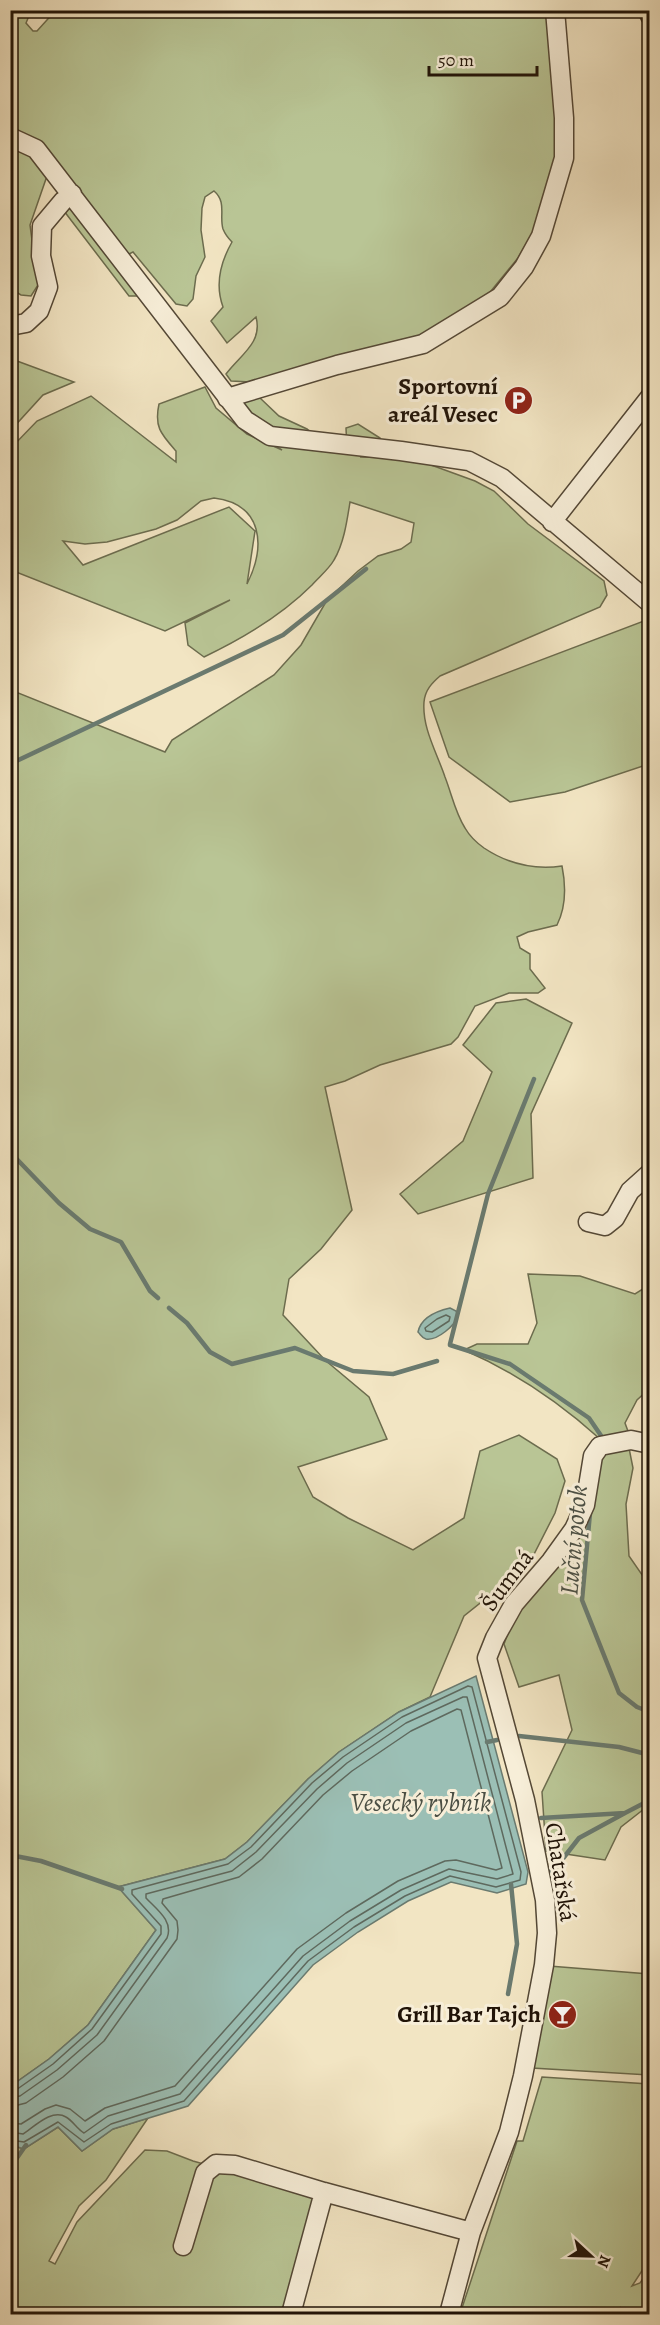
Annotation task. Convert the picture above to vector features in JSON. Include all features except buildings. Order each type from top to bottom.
[{"type":"street","points":[[227,398],[337,365],[423,344],[500,297],[524,267],[541,236],[564,158],[564,118],[555,10]]},
{"type":"street","points":[[648,10],[650,16]]},
{"type":"street","points":[[10,137],[36,149],[245,420],[270,436],[469,461],[502,478],[650,603]]},
{"type":"street","points":[[10,326],[26,323],[39,311],[48,287],[41,256],[42,225],[72,194]]},
{"type":"street","points":[[552,522],[650,397]]},
{"type":"street","points":[[588,1222],[605,1226],[615,1218],[630,1191],[650,1173]]},
{"type":"street","name":"Šumná","points":[[487,1658],[514,1604],[551,1562],[574,1529],[585,1505],[593,1456],[600,1446],[631,1440],[650,1444]]},
{"type":"street","name":"Chatařská","points":[[449,2314],[471,2232],[509,2132],[524,2076],[544,1965],[547,1933],[545,1900],[525,1800],[487,1658]]},
{"type":"street","points":[[183,2246],[204,2173],[216,2164],[235,2165],[471,2232]]},
{"type":"street","points":[[291,2314],[324,2192]]},
{"type":"green space","points":[[56,10],[161,11],[162,16],[183,10],[551,11],[556,58],[556,157],[539,222],[518,258],[491,291],[441,326],[401,343],[251,382],[231,381],[226,374],[253,341],[257,326],[256,317],[227,343],[211,321],[223,307],[219,291],[220,274],[224,258],[232,242],[223,229],[222,204],[214,191],[205,197],[202,208],[201,230],[205,257],[196,276],[193,299],[187,306],[176,304],[133,252],[113,262],[140,296],[129,296],[64,211],[78,195],[47,176],[30,225],[38,285],[31,296],[21,295],[11,289],[10,11],[31,11],[26,23],[33,31],[37,31]]},
{"type":"green space","points":[[17,361],[74,382],[43,395],[11,430],[11,365]]},
{"type":"green space","points":[[205,387],[216,408],[247,434],[282,450],[241,421],[241,403],[259,397],[279,416],[307,429],[331,450],[347,450],[346,428],[358,424],[380,438],[380,453],[360,457],[412,458],[475,481],[494,491],[528,524],[604,581],[607,595],[600,607],[440,676],[427,690],[424,702],[425,721],[456,810],[469,833],[484,848],[512,862],[541,867],[562,866],[564,896],[557,925],[517,937],[520,948],[530,954],[530,969],[545,988],[538,993],[509,993],[475,1006],[458,1037],[451,1044],[380,1065],[345,1081],[325,1087],[352,1210],[321,1249],[289,1279],[283,1315],[325,1360],[369,1397],[387,1439],[298,1467],[313,1497],[348,1518],[413,1550],[464,1518],[480,1451],[519,1435],[557,1459],[565,1481],[555,1513],[529,1564],[464,1616],[430,1697],[399,1712],[339,1752],[308,1779],[247,1842],[225,1859],[118,1887],[156,1930],[88,2025],[49,2059],[11,2086],[11,690],[165,752],[172,740],[274,675],[301,645],[327,600],[378,556],[401,549],[411,542],[414,523],[350,502],[340,546],[334,560],[324,573],[275,616],[248,634],[204,657],[188,645],[185,623],[230,600],[165,631],[11,570],[10,449],[37,421],[91,396],[176,462],[176,451],[163,435],[158,424],[159,404]],"holes":[[[214,498],[230,502],[251,518],[256,529],[257,555],[247,584],[255,531],[229,507],[83,565],[63,541],[85,544],[107,542],[156,529],[177,520],[201,501]]]},
{"type":"green space","points":[[649,619],[649,764],[565,792],[510,802],[449,757],[430,702]]},
{"type":"green space","points":[[526,999],[572,1023],[531,1114],[533,1178],[418,1214],[400,1194],[463,1141],[492,1072],[463,1045],[496,1003]]},
{"type":"green space","points":[[528,1274],[580,1276],[635,1294],[649,1285],[649,1389],[637,1400],[625,1423],[629,1434],[600,1439],[536,1389],[464,1350],[477,1344],[528,1344],[537,1323]]},
{"type":"green space","points":[[606,1448],[629,1448],[633,1468],[626,1504],[629,1556],[645,1579],[649,1594],[649,1810],[644,1809],[621,1827],[605,1860],[546,1851],[542,1792],[572,1730],[559,1675],[519,1687],[504,1644],[517,1609],[588,1498]]},
{"type":"green space","points":[[549,1966],[649,1974],[649,2075],[532,2068]]},
{"type":"green space","points":[[542,2077],[649,2084],[649,2260],[632,2286],[640,2283],[649,2270],[649,2314],[622,2314],[620,2308],[617,2314],[460,2314],[517,2141],[523,2141]]},
{"type":"green space","points":[[148,2118],[106,2180],[79,2206],[49,2261],[55,2264],[77,2222],[145,2150],[167,2151],[193,2161],[310,2194],[314,2203],[283,2314],[111,2314],[99,2311],[98,2314],[11,2314],[10,2145],[24,2149],[58,2127],[82,2151],[113,2129]]},
{"type":"water","points":[[450,1308],[458,1315],[450,1328],[430,1339],[426,1339],[418,1332],[422,1322],[426,1319]]},
{"type":"water","name":"Vesecký rybník","points":[[476,1676],[528,1872],[526,1884],[497,1893],[451,1882],[408,1901],[358,1932],[313,1965],[188,2106],[113,2129],[82,2151],[58,2127],[24,2149],[11,2145],[11,2086],[49,2059],[88,2025],[156,1930],[118,1887],[225,1859],[247,1842],[308,1779],[339,1752],[399,1712]]},
{"type":"waterway","points":[[10,764],[283,635],[366,569]]},
{"type":"waterway","points":[[450,1344],[488,1194],[534,1079]]},
{"type":"waterway","name":"Luční potok","points":[[10,1152],[59,1203],[90,1229],[121,1242],[150,1291],[158,1298]]},
{"type":"waterway","name":"Luční potok","points":[[169,1308],[187,1323],[210,1352],[232,1364],[295,1348],[353,1371],[393,1374],[437,1361]]},
{"type":"waterway","name":"Luční potok","points":[[450,1345],[510,1364],[589,1418],[604,1440]]},
{"type":"waterway","name":"Luční potok","points":[[590,1513],[582,1600],[619,1693],[637,1707],[650,1712]]},
{"type":"waterway","points":[[519,1736],[619,1747],[650,1755]]},
{"type":"waterway","points":[[487,1742],[497,1740]]},
{"type":"waterway","points":[[541,1818],[625,1813],[650,1800]]},
{"type":"waterway","points":[[543,1873],[554,1870],[579,1838],[625,1813]]},
{"type":"waterway","points":[[10,1855],[41,1861],[122,1889]]},
{"type":"waterway","points":[[508,1994],[517,1944],[511,1884]]},
{"type":"waterway","points":[[10,2168],[26,2145]]},
{"type":"place","name":"Sportovní areál Vesec","points":[[519,400]]},
{"type":"place","name":"Grill Bar Tajch","points":[[562,2014]]}]
